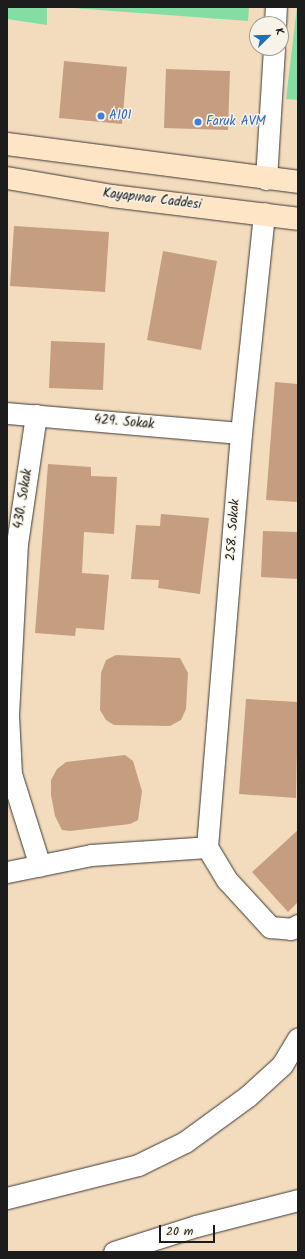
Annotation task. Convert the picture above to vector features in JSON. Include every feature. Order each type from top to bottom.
[{"type":"main road","points":[[7,144],[298,182]]},
{"type":"main road","name":"Kayapınar Caddesi","points":[[7,178],[112,196],[264,213],[298,219]]},
{"type":"street","points":[[266,179],[274,56]]},
{"type":"street","name":"258. Sokak","points":[[207,847],[241,433],[264,213]]},
{"type":"street","name":"429. Sokak","points":[[7,413],[241,433]]},
{"type":"street","name":"430. Sokak","points":[[36,415],[17,543],[8,715],[11,774],[40,866]]},
{"type":"street","points":[[7,872],[91,855],[207,847],[227,880],[270,927],[291,928],[298,925]]},
{"type":"street","points":[[7,1198],[138,1165],[185,1142],[254,1091],[282,1065],[298,1038]]},
{"type":"street","points":[[114,1252],[196,1226],[298,1200]]},
{"type":"green space","points":[[7,7],[47,7],[47,25],[7,19]]},
{"type":"green space","points":[[59,7],[249,7],[248,21]]},
{"type":"green space","points":[[297,7],[298,100],[286,99]]},
{"type":"building","points":[[64,61],[127,67],[122,124],[59,118]]},
{"type":"building","points":[[166,69],[230,71],[228,130],[164,128]]},
{"type":"building","points":[[14,226],[109,232],[105,292],[10,286]]},
{"type":"building","points":[[163,251],[217,261],[201,350],[147,340]]},
{"type":"building","points":[[51,341],[105,343],[103,390],[49,388]]},
{"type":"building","points":[[275,382],[298,384],[298,502],[266,500]]},
{"type":"building","points":[[48,464],[91,467],[91,476],[117,477],[114,534],[84,532],[82,573],[109,575],[104,630],[76,628],[75,636],[35,633]]},
{"type":"building","points":[[161,514],[209,518],[200,594],[158,588],[159,580],[131,579],[136,525],[160,526]]},
{"type":"building","points":[[263,531],[298,532],[298,579],[261,577]]},
{"type":"building","points":[[116,655],[180,658],[188,673],[186,709],[181,720],[170,726],[114,725],[106,720],[100,710],[101,673],[106,660]]},
{"type":"building","points":[[246,699],[298,702],[296,798],[239,794]]},
{"type":"building","points":[[125,755],[133,761],[142,791],[138,820],[130,824],[70,831],[62,830],[55,816],[51,795],[51,780],[57,769],[66,762]]},
{"type":"building","points":[[298,830],[298,902],[288,912],[252,872]]},
{"type":"place","name":"A101","points":[[101,116]]},
{"type":"place","name":"Faruk AVM","points":[[198,122]]}]
